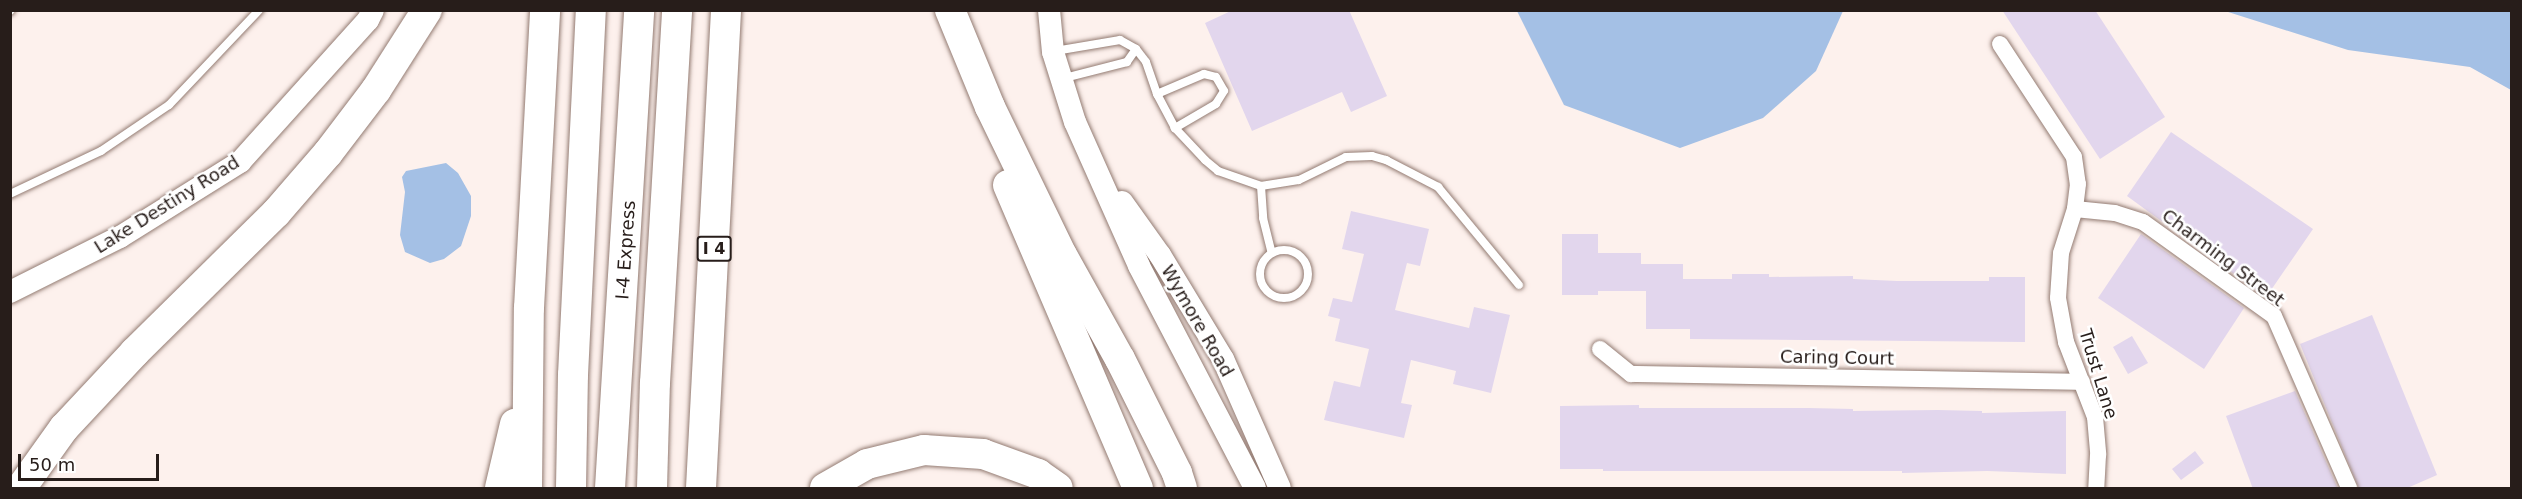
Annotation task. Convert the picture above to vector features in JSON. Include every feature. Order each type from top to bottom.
[{"type":"highway","points":[[21,489],[64,428],[135,352],[276,213],[328,153],[376,90],[428,10]]},
{"type":"highway","points":[[527,489],[529,308],[545,10]]},
{"type":"highway","points":[[571,489],[573,375],[591,10]]},
{"type":"highway","name":"I-4 Express","points":[[610,489],[639,10]]},
{"type":"highway","name":"I-4 Express","points":[[652,489],[655,383],[677,10]]},
{"type":"highway","name":"I 4","points":[[701,489],[726,10]]},
{"type":"highway","points":[[944,10],[953,42],[1001,170],[1138,489]]},
{"type":"highway","points":[[950,10],[990,107],[1052,234],[1120,359],[1177,474],[1182,489]]},
{"type":"highway","points":[[500,489],[515,427],[529,308]]},
{"type":"highway","points":[[825,489],[867,464],[924,450],[983,454],[1038,474],[1058,489]]},
{"type":"main road","name":"Lake Destiny Road","points":[[10,292],[120,237],[240,162],[368,21],[373,10]]},
{"type":"main road","name":"Wymore Road","points":[[1049,10],[1053,52],[1075,122],[1139,266],[1255,489]]},
{"type":"main road","name":"Wymore Road","points":[[1095,165],[1160,255],[1222,359],[1280,489]]},
{"type":"street","name":"Trust Lane","points":[[2000,44],[2074,157],[2078,184],[2075,209],[2061,253],[2058,298],[2066,342],[2095,417],[2098,455],[2096,489]]},
{"type":"street","name":"Charming Street","points":[[2075,209],[2115,213],[2143,222],[2274,316],[2349,489]]},
{"type":"street","name":"Caring Court","points":[[1600,349],[1631,374],[2082,382]]},
{"type":"lane","points":[[10,194],[101,151],[169,105],[259,10]]},
{"type":"lane","points":[[1053,52],[1120,40],[1136,49],[1146,62],[1157,94],[1175,128],[1218,171],[1261,186],[1299,180],[1346,157],[1372,156],[1386,160],[1438,187],[1519,285]]},
{"type":"lane","points":[[1060,78],[1127,62],[1136,49]]},
{"type":"lane","points":[[1157,94],[1204,74],[1216,77],[1224,91],[1216,105],[1175,128]]},
{"type":"lane","points":[[1261,186],[1263,218],[1272,253]]},
{"type":"lane","points":[[1290,250],[1305,261],[1308,279],[1298,294],[1279,297],[1264,286],[1261,268],[1272,253],[1290,250]]},
{"type":"water","points":[[1517,11],[1843,11],[1816,71],[1763,118],[1680,148],[1564,105]]},
{"type":"water","points":[[2225,11],[2511,11],[2511,90],[2470,67],[2348,50]]},
{"type":"water","points":[[446,163],[458,173],[471,196],[471,216],[461,246],[444,259],[430,263],[405,252],[400,235],[405,192],[402,177],[406,171]]},
{"type":"building","points":[[1233,10],[1349,10],[1387,96],[1351,112],[1342,92],[1252,131],[1205,23]]},
{"type":"building","points":[[2002,10],[2095,10],[2165,117],[2100,159]]},
{"type":"building","points":[[2171,132],[2313,229],[2269,293],[2259,286],[2256,290],[2127,196]]},
{"type":"building","points":[[1351,211],[1429,229],[1420,266],[1407,263],[1395,310],[1469,328],[1474,307],[1510,315],[1491,393],[1453,384],[1456,371],[1411,360],[1401,403],[1412,405],[1404,438],[1324,420],[1334,381],[1360,387],[1369,349],[1335,341],[1340,319],[1328,316],[1333,298],[1352,302],[1364,254],[1342,249]]},
{"type":"building","points":[[1562,234],[1598,234],[1598,253],[1641,253],[1641,264],[1683,264],[1683,279],[1732,279],[1732,274],[1769,274],[1769,277],[1853,276],[1853,279],[1897,281],[1989,281],[1989,277],[2025,277],[2025,342],[1690,339],[1690,329],[1646,329],[1646,291],[1598,291],[1598,295],[1562,295]]},
{"type":"building","points":[[2141,234],[2244,308],[2204,369],[2098,298]]},
{"type":"building","points":[[2372,315],[2437,475],[2405,489],[2359,489],[2300,344]]},
{"type":"building","points":[[2132,336],[2148,363],[2128,374],[2113,347]]},
{"type":"building","points":[[2295,391],[2338,489],[2253,489],[2226,416]]},
{"type":"building","points":[[1639,405],[1639,408],[1809,408],[1853,409],[1853,411],[1982,411],[1982,413],[2066,411],[2066,474],[1987,471],[1902,473],[1902,471],[1560,469],[1560,406]]},
{"type":"building","points":[[2195,451],[2204,463],[2181,480],[2172,469]]}]
